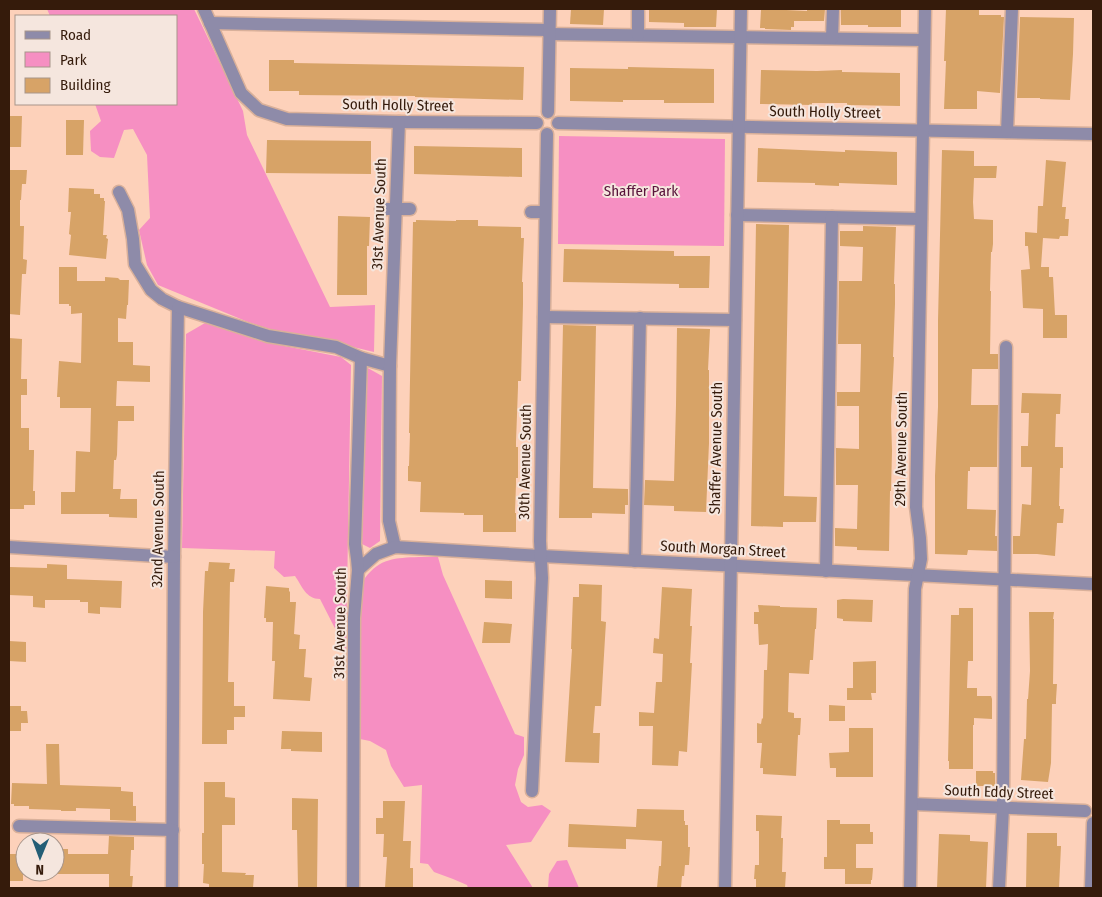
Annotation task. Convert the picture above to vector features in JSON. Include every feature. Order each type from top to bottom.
[{"type":"street","points":[[204,9],[210,23],[740,38],[924,40]]},
{"type":"street","points":[[548,112],[550,9]]},
{"type":"street","name":"Shaffer Avenue South","points":[[725,888],[741,9]]},
{"type":"street","points":[[832,38],[833,9]]},
{"type":"street","name":"29th Avenue South","points":[[910,888],[916,589],[921,559],[916,507],[924,9]]},
{"type":"street","points":[[1007,132],[1012,9]]},
{"type":"street","points":[[638,11],[638,35]]},
{"type":"street","name":"South Holly Street","points":[[210,23],[241,93],[259,110],[287,119],[537,123]]},
{"type":"street","points":[[548,112],[553,113],[558,118],[558,124],[555,131],[546,134],[538,129],[537,123],[540,115],[548,112]]},
{"type":"street","name":"31st Avenue South","points":[[395,547],[389,521],[390,366],[399,122]]},
{"type":"street","name":"South Holly Street","points":[[558,124],[1093,134]]},
{"type":"street","name":"30th Avenue South","points":[[532,791],[542,578],[540,540],[546,134]]},
{"type":"street","points":[[119,192],[128,210],[135,264],[151,290],[162,299],[178,307],[268,336],[336,348],[361,358],[390,366]]},
{"type":"street","points":[[381,209],[410,209]]},
{"type":"street","points":[[531,212],[545,212]]},
{"type":"street","points":[[737,215],[921,219]]},
{"type":"street","points":[[826,571],[832,217]]},
{"type":"street","name":"32nd Avenue South","points":[[172,888],[178,307]]},
{"type":"street","points":[[544,317],[735,320]]},
{"type":"street","points":[[635,560],[640,318]]},
{"type":"street","points":[[999,888],[1003,808],[1006,348]]},
{"type":"street","name":"31st Avenue South","points":[[352,888],[354,618],[358,570],[355,544],[361,358]]},
{"type":"street","points":[[9,547],[174,556]]},
{"type":"street","name":"South Morgan Street","points":[[358,570],[376,554],[395,547],[1093,584]]},
{"type":"street","name":"South Eddy Street","points":[[912,804],[1091,814]]},
{"type":"street","points":[[1091,814],[1091,888]]},
{"type":"street","points":[[19,826],[173,830]]},
{"type":"green space","points":[[47,9],[194,9],[243,111],[247,135],[330,307],[375,305],[374,352],[276,331],[248,322],[158,285],[147,265],[139,230],[150,218],[147,155],[133,129],[124,130],[114,158],[100,157],[91,151],[90,131],[101,121],[95,105],[178,105],[178,15],[50,15]]},
{"type":"green space","name":"Shaffer Park","points":[[559,136],[725,139],[724,246],[558,244]]},
{"type":"green space","points":[[205,323],[264,342],[341,357],[351,365],[346,650],[320,599],[311,597],[302,588],[295,576],[284,577],[274,568],[275,551],[182,548],[186,334]]},
{"type":"green space","points":[[366,367],[382,376],[380,541],[370,548],[362,544]]},
{"type":"green space","points":[[438,557],[443,575],[515,734],[524,737],[524,755],[518,769],[515,785],[521,802],[528,807],[542,805],[551,811],[531,842],[506,845],[533,888],[468,888],[467,885],[434,872],[428,864],[420,863],[422,785],[404,787],[391,766],[386,750],[370,741],[360,739],[361,604],[365,578],[376,566],[389,560]]},
{"type":"green space","points":[[567,860],[579,888],[548,888],[549,874],[557,861]]},
{"type":"building","points":[[571,9],[604,9],[603,25],[570,24]]},
{"type":"building","points":[[649,9],[717,9],[716,27],[684,27],[684,23],[649,22]]},
{"type":"building","points":[[807,9],[825,9],[824,21],[794,21],[794,27],[791,27],[791,30],[760,28],[761,10],[807,11]]},
{"type":"building","points":[[841,9],[901,9],[901,27],[841,25]]},
{"type":"building","points":[[946,9],[979,9],[979,15],[1001,15],[1001,17],[1004,17],[1000,93],[977,91],[977,109],[944,109]]},
{"type":"building","points":[[1020,17],[1074,18],[1070,100],[1017,98]]},
{"type":"building","points":[[269,60],[294,60],[294,63],[524,67],[523,100],[415,96],[299,95],[299,91],[269,91]]},
{"type":"building","points":[[628,67],[714,69],[714,103],[664,103],[664,100],[623,100],[623,102],[570,101],[570,68],[628,69]]},
{"type":"building","points":[[761,70],[842,70],[842,72],[900,73],[900,106],[847,105],[847,103],[812,103],[812,105],[760,104]]},
{"type":"building","points":[[9,116],[22,116],[21,147],[9,147]]},
{"type":"building","points":[[66,120],[84,120],[83,155],[66,155]]},
{"type":"building","points":[[267,140],[371,141],[371,174],[266,173]]},
{"type":"building","points":[[414,146],[522,148],[522,177],[414,174]]},
{"type":"building","points":[[758,148],[897,152],[897,185],[839,183],[839,186],[815,185],[815,183],[757,182]]},
{"type":"building","points":[[942,150],[974,151],[974,166],[997,166],[996,178],[974,178],[973,202],[974,219],[993,220],[990,354],[998,354],[998,369],[972,369],[971,405],[998,405],[997,467],[970,467],[970,471],[968,471],[967,509],[996,510],[995,536],[997,536],[997,551],[968,550],[967,555],[935,554]]},
{"type":"building","points":[[1046,160],[1066,162],[1062,207],[1066,207],[1065,219],[1069,219],[1068,236],[1060,236],[1059,239],[1043,238],[1041,267],[1049,267],[1049,277],[1053,277],[1055,315],[1067,315],[1067,338],[1043,338],[1043,309],[1023,308],[1021,270],[1030,269],[1028,246],[1025,246],[1025,232],[1037,233],[1038,206],[1043,206]]},
{"type":"building","points":[[9,170],[27,170],[26,184],[22,184],[20,200],[20,226],[24,226],[23,259],[27,260],[26,274],[22,274],[20,315],[9,314]]},
{"type":"building","points":[[69,188],[94,189],[94,194],[100,194],[100,198],[104,198],[103,235],[107,235],[106,238],[108,239],[106,259],[69,255],[71,212],[68,212]]},
{"type":"building","points":[[338,216],[370,217],[369,246],[367,246],[367,295],[337,295]]},
{"type":"building","points":[[416,220],[478,220],[478,226],[521,227],[521,238],[524,238],[523,304],[521,381],[518,381],[516,442],[516,447],[518,447],[518,478],[516,478],[516,532],[483,532],[483,515],[420,512],[421,482],[408,481],[413,222],[416,222]]},
{"type":"building","points":[[756,224],[789,225],[784,496],[817,497],[816,522],[783,522],[783,527],[751,526]]},
{"type":"building","points":[[863,226],[896,227],[889,551],[857,550],[857,547],[835,546],[835,528],[857,529],[858,485],[836,485],[836,448],[859,449],[859,406],[837,406],[837,392],[860,392],[861,351],[861,344],[838,344],[839,281],[862,281],[863,247],[840,246],[840,231],[863,231]]},
{"type":"building","points":[[564,249],[674,251],[674,256],[710,256],[709,288],[679,288],[679,284],[563,282]]},
{"type":"building","points":[[59,267],[77,267],[77,281],[105,281],[105,277],[129,280],[126,319],[118,318],[118,342],[133,342],[133,365],[150,366],[150,382],[117,381],[116,406],[134,406],[134,421],[118,421],[113,489],[121,489],[120,499],[137,499],[137,518],[109,517],[109,514],[61,514],[61,492],[75,492],[76,451],[90,452],[91,408],[60,408],[60,397],[57,397],[59,361],[81,363],[82,313],[71,314],[71,306],[69,304],[59,304]]},
{"type":"building","points":[[563,325],[596,326],[593,488],[628,489],[628,505],[625,505],[625,514],[592,513],[592,518],[559,518]]},
{"type":"building","points":[[677,328],[710,329],[706,512],[674,511],[674,506],[644,505],[645,480],[674,481]]},
{"type":"building","points":[[9,338],[22,339],[21,379],[27,379],[27,395],[21,395],[21,428],[29,428],[29,450],[34,450],[33,491],[35,491],[35,505],[24,505],[24,509],[9,509]]},
{"type":"building","points":[[1022,393],[1061,394],[1060,414],[1056,414],[1055,447],[1063,447],[1063,468],[1060,468],[1059,506],[1060,509],[1064,509],[1063,523],[1057,523],[1055,556],[1013,554],[1013,536],[1020,536],[1022,504],[1031,505],[1032,467],[1021,467],[1021,446],[1028,446],[1029,413],[1021,413]]},
{"type":"building","points":[[209,562],[230,563],[229,569],[235,569],[234,582],[230,582],[228,682],[234,682],[234,706],[245,706],[245,717],[234,717],[234,730],[227,730],[227,744],[202,744],[203,612],[205,571],[208,571]]},
{"type":"building","points":[[47,564],[67,565],[67,579],[122,581],[121,608],[100,607],[100,614],[88,613],[88,602],[80,602],[80,600],[45,600],[45,608],[33,607],[33,596],[9,595],[9,567],[47,568]]},
{"type":"building","points":[[485,580],[512,581],[512,599],[485,598]]},
{"type":"building","points":[[579,584],[602,585],[601,621],[606,622],[601,706],[595,706],[593,733],[600,733],[599,763],[565,762],[572,649],[573,597],[579,597]]},
{"type":"building","points":[[266,586],[289,588],[290,602],[296,602],[294,634],[300,635],[299,649],[306,649],[304,677],[312,678],[310,701],[273,699],[275,661],[272,661],[273,622],[266,622],[266,618],[264,618]]},
{"type":"building","points":[[662,587],[692,589],[690,663],[692,663],[687,752],[679,751],[678,766],[652,765],[653,726],[639,726],[639,712],[654,713],[656,682],[662,682],[663,654],[653,653],[654,638],[659,639]]},
{"type":"building","points":[[837,600],[873,600],[872,622],[843,621],[843,619],[837,618]]},
{"type":"building","points":[[758,605],[817,608],[813,660],[810,660],[809,674],[789,673],[788,712],[794,713],[794,718],[801,718],[800,735],[798,735],[796,776],[763,774],[763,768],[760,768],[762,743],[757,743],[757,723],[761,724],[763,719],[764,670],[767,670],[768,644],[759,645],[758,624],[754,624],[754,612],[759,612]]},
{"type":"building","points":[[959,608],[973,608],[973,661],[968,661],[967,688],[977,688],[977,696],[991,696],[992,699],[992,719],[974,718],[973,769],[949,769],[948,761],[951,615],[959,615]]},
{"type":"building","points":[[1029,612],[1054,612],[1053,684],[1057,684],[1056,704],[1052,704],[1051,763],[1048,782],[1021,780],[1024,739],[1026,739],[1030,671]]},
{"type":"building","points":[[484,622],[512,624],[510,643],[482,643]]},
{"type":"building","points":[[9,641],[26,642],[26,662],[9,661]]},
{"type":"building","points":[[876,661],[876,693],[871,693],[872,700],[847,700],[847,688],[853,688],[853,662]]},
{"type":"building","points":[[829,705],[845,706],[845,721],[829,721]]},
{"type":"building","points":[[9,706],[21,706],[21,711],[27,711],[28,723],[21,723],[21,731],[9,731]]},
{"type":"building","points":[[849,728],[873,728],[873,777],[836,777],[836,768],[830,768],[829,753],[849,752]]},
{"type":"building","points":[[282,731],[322,732],[322,752],[281,749]]},
{"type":"building","points":[[46,744],[59,744],[60,785],[121,787],[121,791],[133,792],[133,806],[136,806],[136,821],[110,820],[110,809],[76,808],[76,811],[61,811],[29,809],[29,806],[14,806],[14,804],[11,804],[12,783],[47,784]]},
{"type":"building","points":[[976,771],[993,771],[995,773],[995,786],[976,786]]},
{"type":"building","points":[[204,782],[225,782],[225,797],[235,798],[235,825],[222,825],[222,872],[254,875],[253,888],[209,888],[209,884],[203,883]]},
{"type":"building","points":[[292,798],[318,799],[317,888],[298,888],[297,830],[292,830]]},
{"type":"building","points":[[383,801],[405,801],[403,841],[411,841],[410,868],[413,868],[413,888],[385,888],[387,857],[383,857],[384,834],[376,834],[376,818],[383,818]]},
{"type":"building","points":[[637,809],[684,810],[685,825],[688,825],[688,847],[690,847],[689,865],[685,865],[681,888],[657,888],[659,866],[661,866],[662,841],[626,839],[626,849],[568,847],[569,824],[636,827]]},
{"type":"building","points":[[756,815],[782,816],[782,872],[786,872],[785,888],[756,888],[756,879],[754,879],[755,865],[759,865],[759,831],[756,831]]},
{"type":"building","points":[[827,820],[840,820],[840,824],[870,824],[870,832],[873,832],[873,844],[856,844],[856,868],[873,868],[871,884],[845,884],[845,869],[824,869],[824,857],[827,857]]},
{"type":"building","points":[[1027,833],[1057,833],[1057,846],[1061,846],[1059,888],[1026,888]]},
{"type":"building","points":[[939,834],[970,835],[970,841],[988,842],[986,888],[937,888]]},
{"type":"building","points":[[109,836],[134,837],[134,850],[131,850],[130,876],[133,876],[132,888],[109,888],[109,874],[65,874],[65,849],[68,849],[68,854],[108,854]]},
{"type":"building","points":[[9,854],[15,854],[15,881],[9,881]]}]
